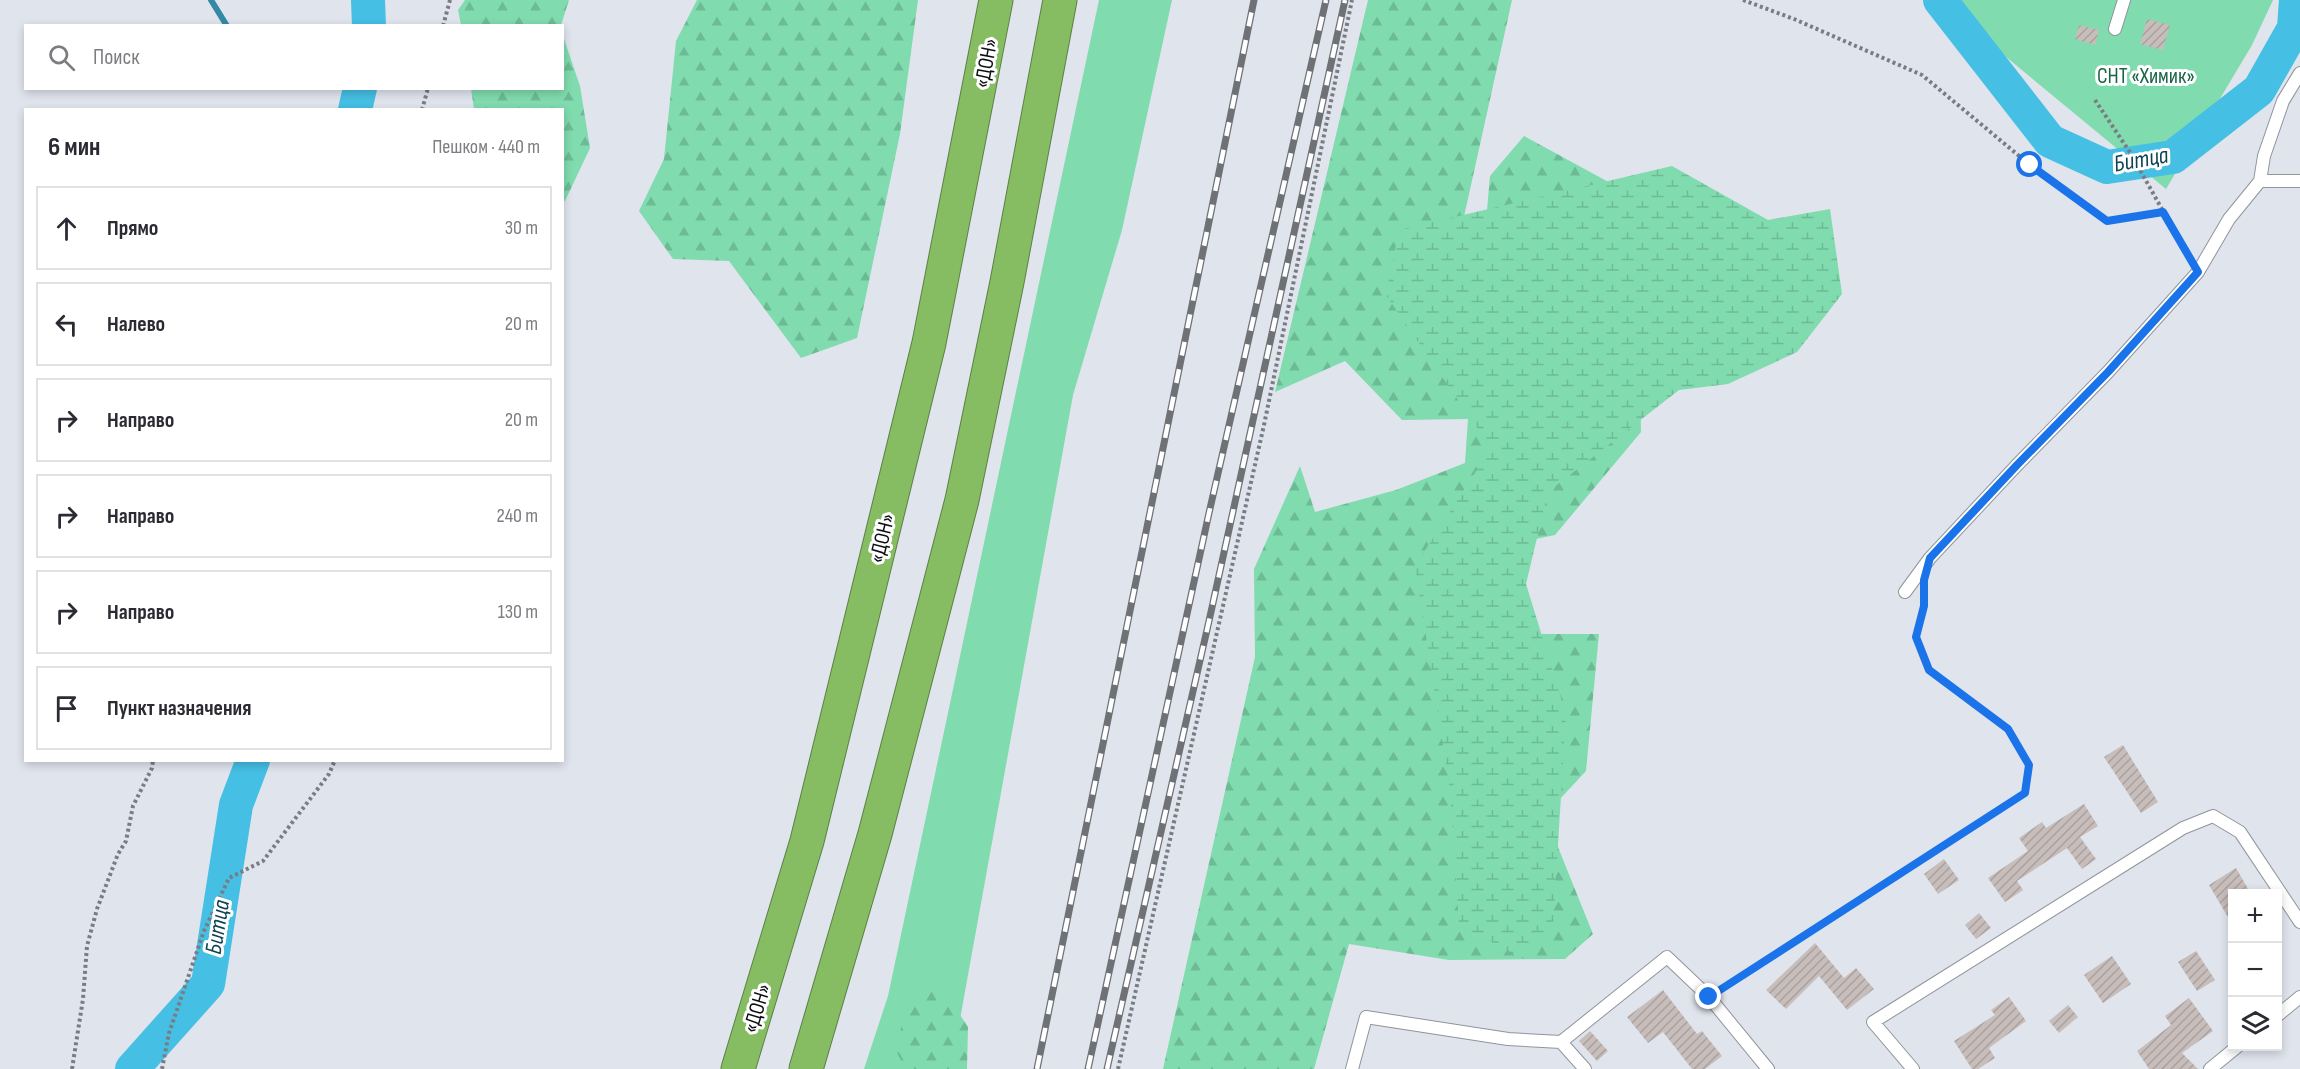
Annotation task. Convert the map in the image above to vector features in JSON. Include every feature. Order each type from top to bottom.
[{"type":"highway","name":"«ДОН»","points":[[738,1069],[807,841],[923,366],[996,0]]},
{"type":"highway","points":[[806,1069],[875,834],[962,500],[1007,282],[1060,0]]},
{"type":"lane","points":[[2115,29],[2124,0]]},
{"type":"lane","points":[[1905,592],[1930,558],[2108,372],[2198,272],[2229,219],[2259,181],[2264,156],[2283,101],[2300,73]]},
{"type":"lane","points":[[2259,181],[2300,181]]},
{"type":"lane","points":[[1913,1069],[1873,1022],[2183,828],[2213,816],[2240,832],[2300,922]]},
{"type":"lane","points":[[1352,1069],[1366,1017],[1508,1039],[1561,1042],[1667,957],[1709,997],[1768,1069]]},
{"type":"lane","points":[[2282,1011],[2300,997]]},
{"type":"lane","points":[[1561,1042],[1585,1069]]},
{"type":"lane","points":[[2210,1069],[2233,1051]]},
{"type":"path","points":[[444,24],[450,0]]},
{"type":"path","points":[[1118,1069],[1264,425],[1352,0]]},
{"type":"path","points":[[1743,0],[1794,19],[1922,75],[2030,165],[2107,221],[2163,212]]},
{"type":"path","points":[[423,108],[427,90]]},
{"type":"path","points":[[2095,100],[2132,154],[2198,272]]},
{"type":"path","points":[[1709,997],[2025,793],[2029,765],[2008,729],[1929,670],[1916,637],[1924,606],[1924,580],[1930,558]]},
{"type":"path","points":[[72,1069],[83,999],[87,946],[97,909],[118,854],[126,841],[133,806],[153,762]]},
{"type":"path","points":[[162,1069],[170,1033],[204,931],[229,878],[263,861],[329,774],[334,762]]},
{"type":"green space","points":[[465,0],[569,0],[561,24],[461,24],[458,10]]},
{"type":"green space","points":[[697,0],[918,0],[900,134],[857,338],[801,358],[729,261],[673,259],[639,211],[664,159],[676,41]]},
{"type":"green space","points":[[1099,0],[1172,0],[1122,230],[1073,395],[951,1069],[864,1069],[888,996]]},
{"type":"green space","points":[[1368,0],[1512,0],[1444,307],[1484,244],[1490,176],[1524,136],[1636,197],[1641,432],[1555,535],[1506,545],[1532,634],[1599,634],[1586,771],[1545,815],[1593,934],[1565,959],[1449,960],[1349,944],[1314,1069],[1163,1069],[1255,657],[1254,569],[1300,466],[1315,512],[1396,490],[1465,463],[1468,419],[1402,420],[1345,361],[1275,392]]},
{"type":"green space","name":"СНТ «Химик»","points":[[1937,0],[2273,0],[2252,45],[2166,189]]},
{"type":"green space","points":[[564,39],[580,86],[590,148],[565,201],[564,108],[474,108],[471,90],[564,90]]},
{"type":"green space","points":[[1672,166],[1768,220],[1830,209],[1842,294],[1797,352],[1728,384],[1679,390],[1548,492],[1526,584],[1566,714],[1553,926],[1524,959],[1459,925],[1450,790],[1415,566],[1491,448],[1386,295],[1399,230]]},
{"type":"green space","points":[[936,978],[968,1027],[967,1069],[906,1069],[897,1053],[906,998]]},
{"type":"building","points":[[2147,19],[2170,25],[2163,50],[2140,44]]},
{"type":"building","points":[[2079,25],[2099,30],[2095,45],[2075,39]]},
{"type":"building","points":[[2123,745],[2158,802],[2141,813],[2104,757]]},
{"type":"building","points":[[2084,804],[2098,826],[2080,837],[2096,859],[2082,869],[2067,848],[2017,881],[2023,890],[2005,902],[1988,878],[2028,851],[2019,838],[2042,822],[2046,828]]},
{"type":"building","points":[[1944,859],[1959,880],[1938,894],[1924,874]]},
{"type":"building","points":[[2236,868],[2248,889],[2228,889],[2228,917],[2209,885]]},
{"type":"building","points":[[1979,913],[1991,928],[1976,939],[1965,925]]},
{"type":"building","points":[[1815,943],[1844,978],[1856,968],[1874,989],[1847,1010],[1819,976],[1786,1009],[1766,990]]},
{"type":"building","points":[[2196,951],[2215,980],[2197,991],[2178,962]]},
{"type":"building","points":[[2112,956],[2131,984],[2103,1003],[2084,975]]},
{"type":"building","points":[[1663,990],[1697,1034],[1702,1031],[1722,1056],[1705,1069],[1692,1069],[1663,1032],[1648,1043],[1627,1017]]},
{"type":"building","points":[[2009,997],[2026,1021],[1989,1048],[1995,1058],[1978,1069],[1972,1069],[1954,1041],[1995,1015],[1991,1010]]},
{"type":"building","points":[[2189,998],[2213,1031],[2182,1053],[2198,1069],[2149,1069],[2137,1051],[2171,1025],[2165,1016]]},
{"type":"building","points":[[2068,1005],[2078,1017],[2059,1033],[2049,1021]]},
{"type":"building","points":[[1590,1031],[1608,1051],[1597,1061],[1579,1041]]},
{"type":"waterway","points":[[211,0],[226,24]]},
{"type":"waterway","name":"Битца","points":[[368,0],[369,24]]},
{"type":"waterway","name":"Битца","points":[[1940,0],[2050,141],[2107,167],[2173,157],[2259,90],[2294,28],[2296,0]]},
{"type":"waterway","name":"Битца","points":[[355,108],[360,90]]},
{"type":"waterway","name":"Битца","points":[[132,1069],[208,984],[236,805],[252,762]]},
{"type":"railway","points":[[1037,1069],[1254,0]]},
{"type":"railway","points":[[1088,1069],[1209,513],[1326,0]]},
{"type":"railway","points":[[1107,1069],[1209,621],[1345,0]]},
{"type":"route","points":[[1709,997],[2025,793],[2029,765],[2008,729],[1929,670],[1916,637],[1924,606],[1924,580],[1930,558],[2108,372],[2198,272],[2163,212],[2107,221],[2030,165]]}]
